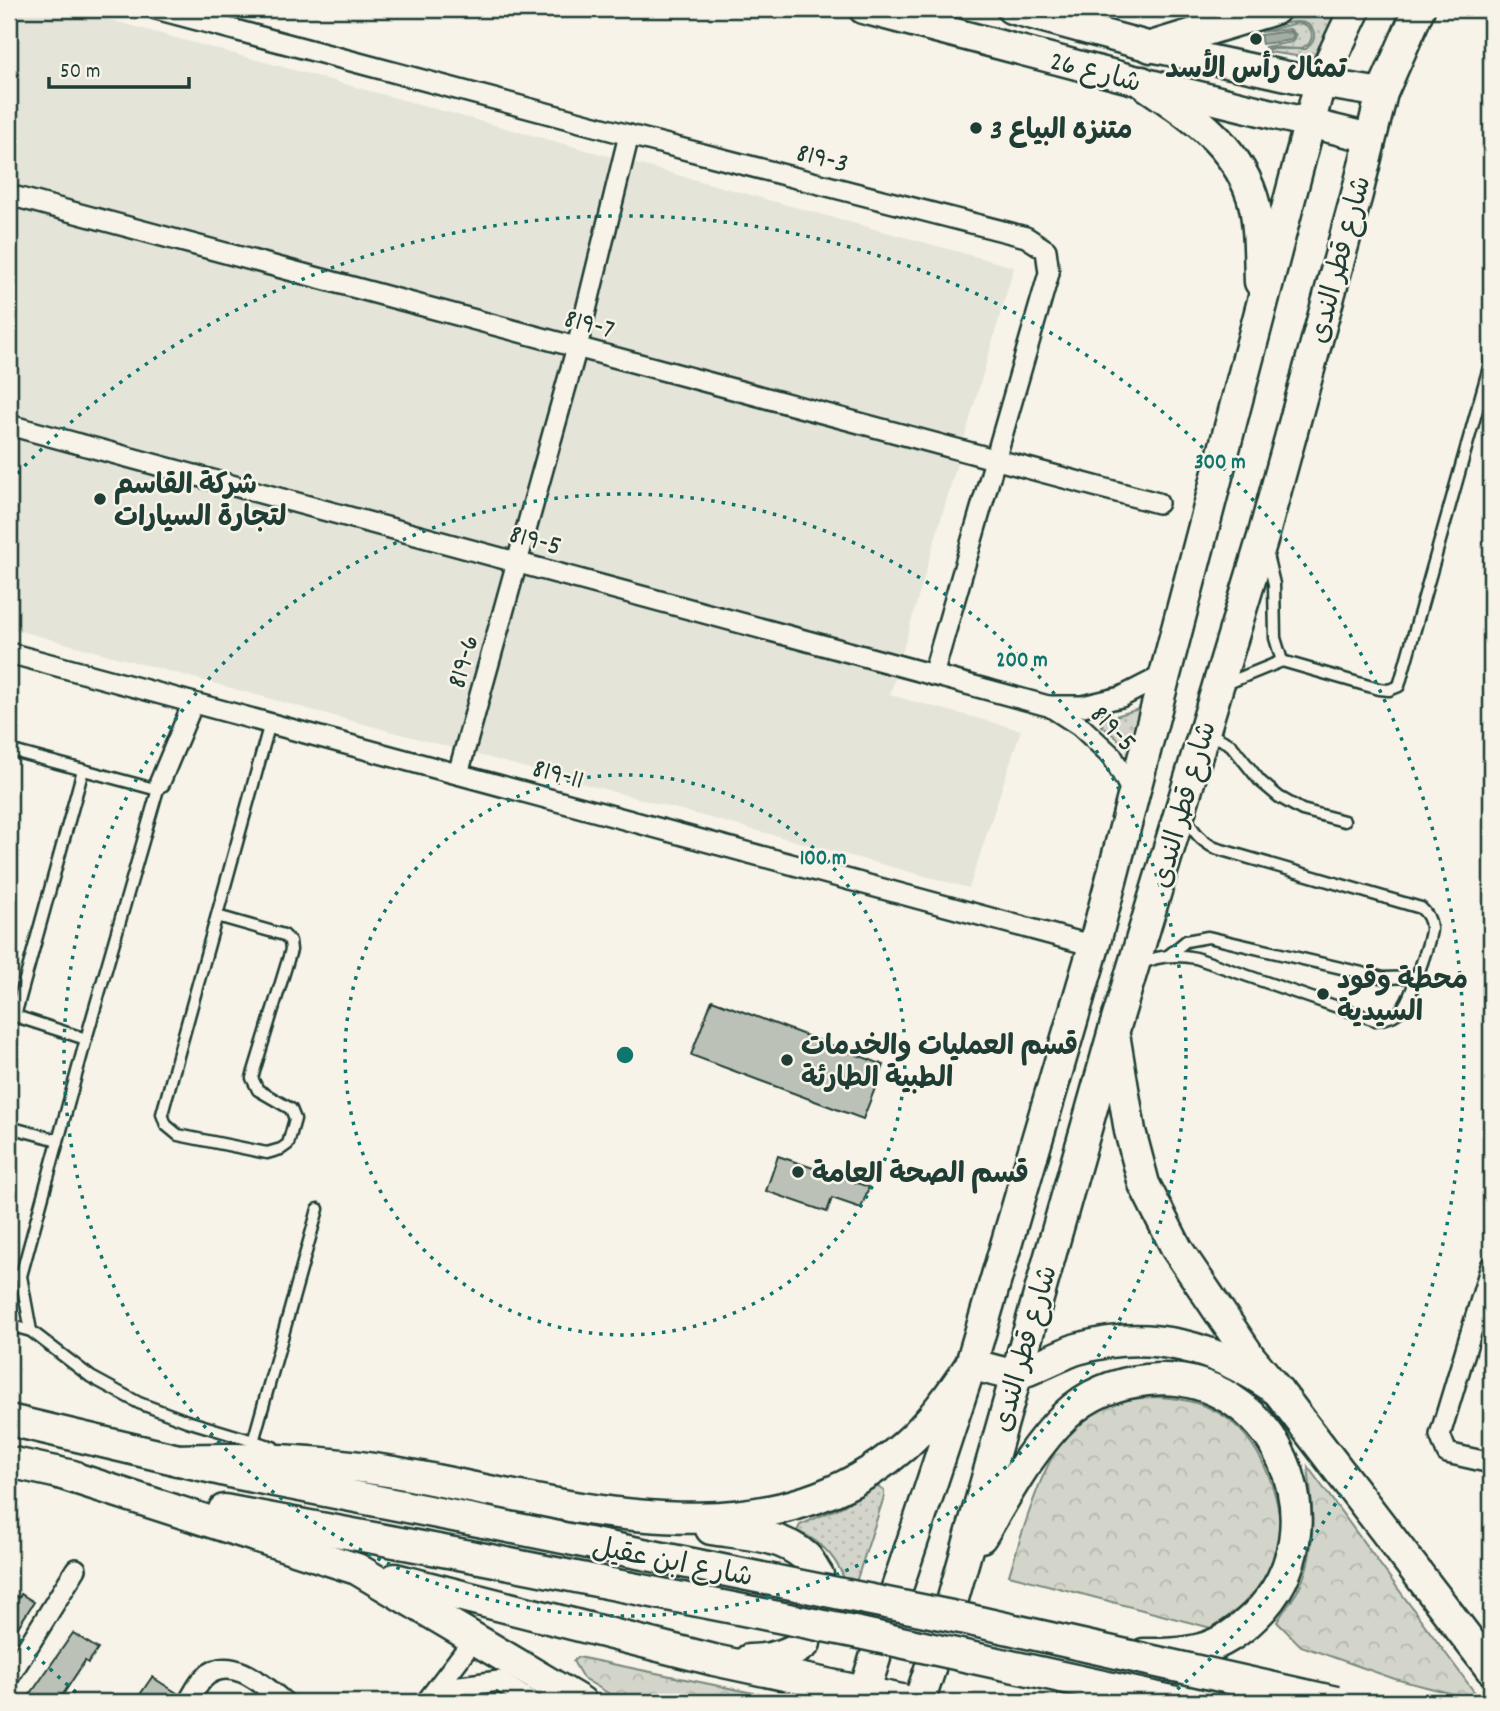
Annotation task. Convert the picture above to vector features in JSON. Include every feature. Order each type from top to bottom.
[{"type":"main road","name":"شارع 26","points":[[863,9],[1370,138]]},
{"type":"main road","name":"شارع 26","points":[[1011,9],[1049,14],[1151,47],[1320,83],[1382,93]]},
{"type":"main road","points":[[1151,47],[1275,9]]},
{"type":"main road","name":"شارع قطر الندى","points":[[896,1591],[971,1364],[1094,946],[1320,83],[1356,9]]},
{"type":"main road","name":"شارع قطر الندى","points":[[952,1602],[965,1564],[1015,1375],[1114,1030],[1263,537],[1382,93],[1419,9]]},
{"type":"main road","points":[[1142,82],[1184,110],[1222,142],[1240,169],[1253,198],[1262,309]]},
{"type":"main road","points":[[1114,1030],[1130,1130],[1144,1184],[1177,1249],[1250,1357],[1491,1669]]},
{"type":"main road","points":[[626,1516],[705,1518],[758,1514],[810,1500],[859,1478],[903,1447],[940,1409],[971,1364],[1015,1375],[1078,1348],[1149,1340],[1184,1345],[1217,1355],[1250,1370],[1278,1391]]},
{"type":"main road","points":[[965,1564],[1029,1462],[1066,1415],[1092,1396],[1124,1382],[1161,1378],[1194,1383],[1226,1396],[1259,1422],[1279,1449],[1297,1510],[1294,1547],[1280,1584],[1267,1604],[1226,1638],[1204,1649],[1185,1653],[1132,1655]]},
{"type":"main road","name":"شارع ابن عقيل","points":[[9,1420],[177,1460],[961,1618],[1336,1702]]},
{"type":"main road","points":[[177,1460],[250,1458],[358,1467],[626,1516],[768,1538],[784,1543],[806,1557],[818,1575]]},
{"type":"main road","name":"شارع ابن عقيل","points":[[9,1462],[234,1512],[859,1633],[1176,1702]]},
{"type":"main road","points":[[56,1472],[357,1569],[863,1697],[911,1702]]},
{"type":"main road","points":[[357,1569],[581,1702]]},
{"type":"main road","points":[[714,1660],[770,1660],[796,1650],[805,1643]]},
{"type":"main road","points":[[863,1697],[875,1658]]},
{"type":"main road","points":[[919,1702],[930,1670]]},
{"type":"street","name":"819-3","points":[[156,9],[1026,237],[1046,250],[1049,274],[933,675]]},
{"type":"street","name":"819-6","points":[[458,774],[577,347],[629,135]]},
{"type":"street","name":"819-7","points":[[9,195],[1158,503]]},
{"type":"street","name":"819-5","points":[[9,425],[1048,706],[1083,706],[1121,697],[1166,674]]},
{"type":"street","name":"819-11","points":[[9,653],[1094,946]]},
{"type":"street","points":[[159,786],[193,703]]},
{"type":"street","name":"819-5","points":[[1048,706],[1080,726],[1112,756],[1134,795]]},
{"type":"street","points":[[1491,1266],[1440,1435],[1447,1453],[1491,1463]]},
{"type":"street","points":[[9,1677],[76,1569]]},
{"type":"street","points":[[427,1702],[475,1638]]},
{"type":"street","points":[[188,1702],[204,1678],[218,1670],[243,1671],[284,1702]]},
{"type":"street","points":[[436,1702],[460,1686],[499,1681],[532,1702]]},
{"type":"lane","points":[[1216,688],[1282,661],[1379,690],[1399,686],[1491,360]]},
{"type":"lane","points":[[1263,537],[1274,584],[1275,638],[1282,661]]},
{"type":"lane","points":[[217,916],[284,935],[291,950],[252,1078],[258,1090],[291,1109],[295,1119],[288,1144],[267,1153],[178,1135],[166,1125],[162,1114],[270,723]]},
{"type":"lane","points":[[1204,730],[1231,745],[1260,781],[1279,797],[1302,810],[1344,821]]},
{"type":"lane","points":[[9,750],[83,770],[159,786],[21,1276],[32,1331]]},
{"type":"lane","points":[[83,770],[12,1015],[86,1039]]},
{"type":"lane","points":[[1132,969],[1156,958],[1196,958],[1375,1020],[1391,1017],[1404,1007],[1431,933],[1427,915],[1421,908],[1215,848],[1203,842],[1194,831],[1182,805]]},
{"type":"lane","points":[[1169,956],[1186,941],[1208,937],[1384,978],[1400,980],[1416,977]]},
{"type":"lane","points":[[9,1127],[58,1140]]},
{"type":"lane","points":[[253,1442],[318,1209]]},
{"type":"lane","points":[[9,1273],[21,1276]]},
{"type":"lane","points":[[9,1325],[32,1331],[91,1377],[139,1403],[253,1442],[358,1467]]},
{"type":"shaded area","points":[[9,9],[70,9],[1014,267],[890,695],[1021,730],[969,888],[9,628]]},
{"type":"green space","points":[[1311,9],[1346,9],[1316,59],[1269,52],[1267,49],[1306,49],[1314,36],[1309,25],[1302,22],[1285,23],[1252,33]]},
{"type":"green space","points":[[1297,23],[1306,25],[1311,30],[1312,37],[1308,45],[1299,49],[1264,47],[1292,42],[1296,35],[1290,29],[1261,32]]},
{"type":"green space","points":[[1142,708],[1133,747],[1130,749],[1101,725],[1102,720]]},
{"type":"green space","points":[[1157,1397],[1196,1403],[1227,1418],[1252,1444],[1270,1479],[1277,1505],[1280,1522],[1278,1548],[1269,1573],[1244,1604],[1211,1628],[1009,1575],[1038,1487],[1060,1443],[1074,1426],[1089,1414],[1113,1403]]},
{"type":"green space","points":[[1308,1467],[1481,1701],[1395,1679],[1301,1646],[1277,1622],[1298,1590],[1309,1560],[1312,1514]]},
{"type":"green space","points":[[878,1487],[884,1491],[884,1497],[854,1588],[848,1588],[840,1569],[823,1547],[797,1531],[800,1525],[843,1506],[871,1488]]},
{"type":"green space","points":[[578,1657],[797,1702],[623,1702],[583,1678],[573,1661]]},
{"type":"water","points":[[1290,31],[1294,35],[1291,40],[1262,44],[1260,35]]},
{"type":"building","name":"قسم العمليات والخدمات الطبية الطارئة","points":[[712,1000],[884,1065],[863,1119],[691,1055]]},
{"type":"building","name":"قسم الصحة العامة","points":[[778,1156],[869,1187],[861,1208],[832,1198],[827,1212],[766,1191]]},
{"type":"building","points":[[9,1591],[19,1598],[21,1594],[34,1602],[9,1641]]},
{"type":"building","points":[[73,1633],[98,1649],[88,1663],[85,1661],[58,1702],[25,1702]]},
{"type":"building","points":[[152,1677],[177,1693],[171,1702],[135,1702]]},
{"type":"place","name":"تمثال رأس الأسد","points":[[1256,39]]},
{"type":"place","name":"متنزه البياع 3","points":[[976,128]]},
{"type":"place","name":"شركة القاسم لتجارة السيارات","points":[[100,499]]},
{"type":"place","name":"محطة وقود السيدية","points":[[1323,994]]},
{"type":"place","name":"قسم العمليات والخدمات الطبية الطارئة","points":[[787,1060]]},
{"type":"place","name":"قسم الصحة العامة","points":[[798,1172]]}]
